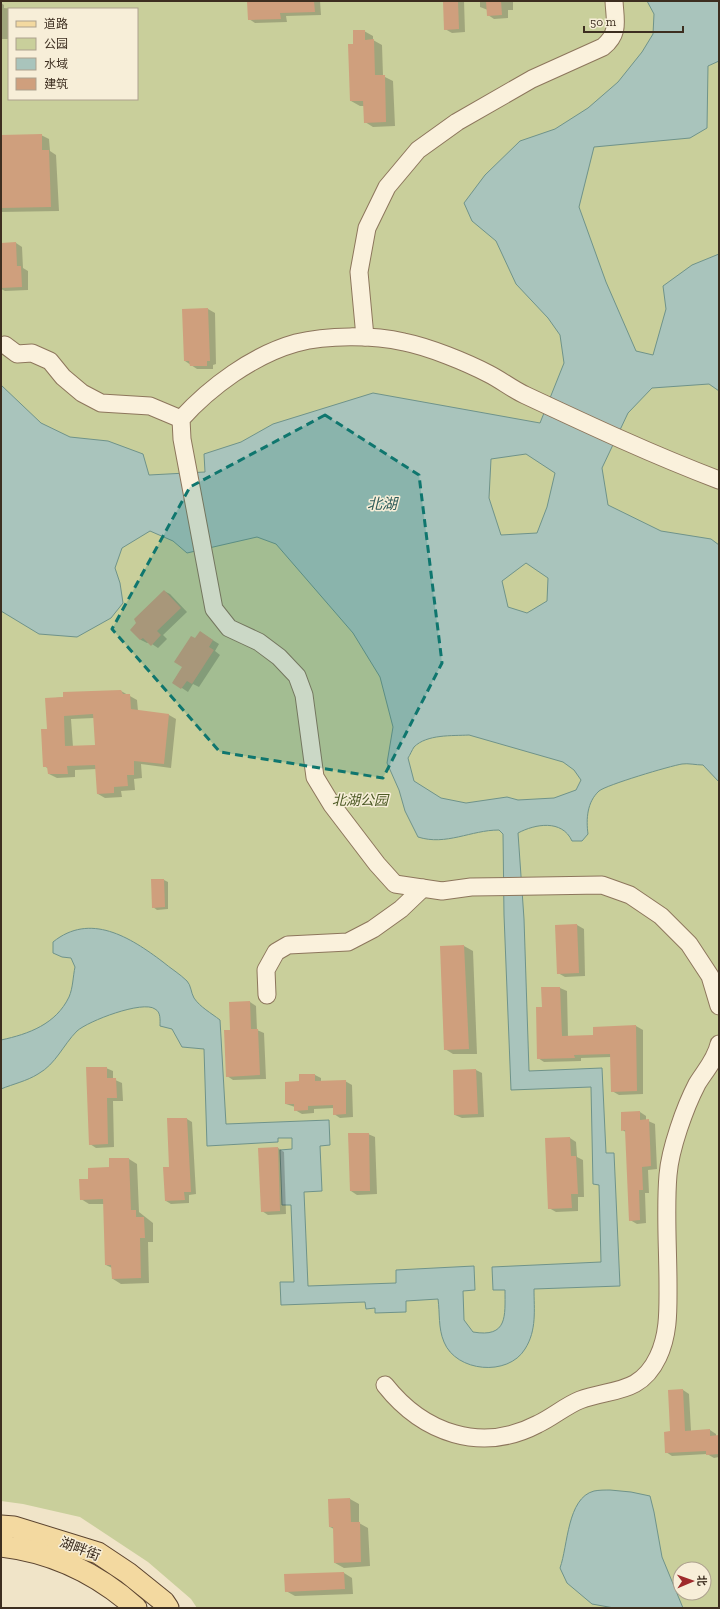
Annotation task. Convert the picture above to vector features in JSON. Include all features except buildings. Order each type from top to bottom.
[{"type":"main road","name":"湖畔街","points":[[1,1526],[14,1527],[98,1554],[128,1573],[164,1602],[168,1608]]},
{"type":"main road","name":"湖畔街","points":[[1,1546],[27,1549],[66,1563],[105,1583],[136,1608]]},
{"type":"street","points":[[365,337],[359,272],[367,228],[387,187],[418,150],[457,122],[532,79],[603,47],[612,39],[615,26],[614,1]]},
{"type":"street","points":[[719,480],[635,446],[522,394],[489,374],[443,355],[404,342],[365,337],[331,338],[296,343],[271,352],[229,376],[196,402],[181,419],[182,439],[214,608],[229,628],[259,642],[279,657],[296,676],[304,695],[315,777],[332,805],[377,864],[396,884],[423,888],[442,890],[471,887],[602,885],[630,895],[661,916],[689,944],[710,976],[719,1006]]},
{"type":"street","points":[[5,345],[17,354],[32,353],[50,361],[63,377],[82,393],[101,403],[150,406],[181,419]]},
{"type":"street","points":[[267,994],[266,970],[276,952],[288,945],[348,942],[373,929],[401,909],[423,888]]},
{"type":"street","points":[[385,1385],[397,1400],[420,1420],[447,1433],[472,1438],[496,1437],[521,1432],[538,1424],[573,1403],[588,1397],[625,1390],[642,1379],[658,1358],[668,1331],[668,1175],[677,1134],[697,1084],[710,1064],[719,1044]]},
{"type":"highlighted area","points":[[325,415],[419,475],[442,663],[383,778],[220,752],[112,629],[190,487]]},
{"type":"green space","name":"北湖公园","points":[[1,1],[719,1],[719,1608],[197,1608],[191,1599],[148,1562],[80,1517],[23,1504],[1,1501]]},
{"type":"water","name":"北湖","points":[[647,1],[719,1],[719,61],[708,66],[707,128],[690,138],[594,147],[579,207],[606,282],[636,351],[653,355],[666,309],[663,286],[692,265],[719,254],[719,391],[709,384],[652,388],[628,413],[602,468],[608,505],[661,531],[711,539],[719,545],[719,782],[703,765],[675,765],[625,780],[599,791],[595,795],[590,805],[587,817],[588,834],[582,841],[572,841],[568,834],[562,829],[548,825],[532,827],[518,833],[524,919],[529,1071],[602,1068],[606,1153],[614,1153],[620,1286],[534,1289],[533,1327],[529,1342],[525,1349],[517,1358],[507,1364],[495,1367],[483,1367],[470,1365],[459,1360],[450,1352],[442,1337],[438,1299],[406,1301],[406,1312],[375,1313],[375,1308],[366,1309],[365,1302],[281,1305],[280,1282],[294,1282],[291,1205],[282,1205],[280,1150],[292,1149],[292,1138],[278,1138],[278,1142],[207,1146],[204,1049],[182,1047],[172,1029],[160,1026],[160,1019],[157,1010],[149,1007],[128,1009],[92,1022],[77,1031],[72,1036],[55,1060],[44,1070],[29,1079],[1,1089],[1,1040],[22,1035],[49,1021],[57,1014],[69,997],[75,967],[71,958],[62,957],[53,953],[53,942],[67,933],[81,929],[110,931],[137,944],[181,976],[188,983],[196,1001],[220,1020],[226,1124],[329,1120],[330,1145],[320,1146],[322,1191],[304,1192],[308,1286],[396,1283],[396,1270],[474,1266],[475,1290],[463,1291],[464,1320],[473,1332],[484,1333],[493,1332],[499,1328],[502,1323],[505,1308],[505,1290],[493,1290],[492,1267],[601,1262],[599,1185],[593,1184],[591,1087],[511,1090],[504,915],[503,834],[499,830],[478,832],[439,840],[418,837],[405,811],[399,790],[387,763],[393,727],[380,677],[353,633],[276,544],[257,537],[187,553],[173,541],[150,531],[122,548],[115,568],[120,583],[123,603],[111,618],[77,637],[39,634],[1,611],[1,385],[41,423],[70,437],[108,441],[143,454],[149,475],[205,472],[204,454],[241,442],[273,424],[373,393],[540,423],[564,363],[560,335],[548,318],[516,284],[496,241],[472,221],[464,203],[485,175],[520,141],[555,129],[588,108],[618,82],[642,52],[653,34],[654,14]],"holes":[[[526,454],[555,473],[547,507],[537,533],[501,535],[489,498],[491,459]],[[526,563],[548,578],[547,601],[527,613],[508,607],[502,581]],[[469,735],[563,762],[574,770],[581,780],[576,790],[554,798],[518,800],[507,797],[466,803],[441,798],[414,781],[408,758],[414,747],[419,743],[433,738]]]},
{"type":"water","points":[[600,1490],[631,1492],[650,1496],[662,1557],[672,1581],[672,1601],[680,1601],[683,1608],[614,1608],[592,1604],[567,1583],[560,1568],[573,1513],[578,1503],[585,1495]]}]
